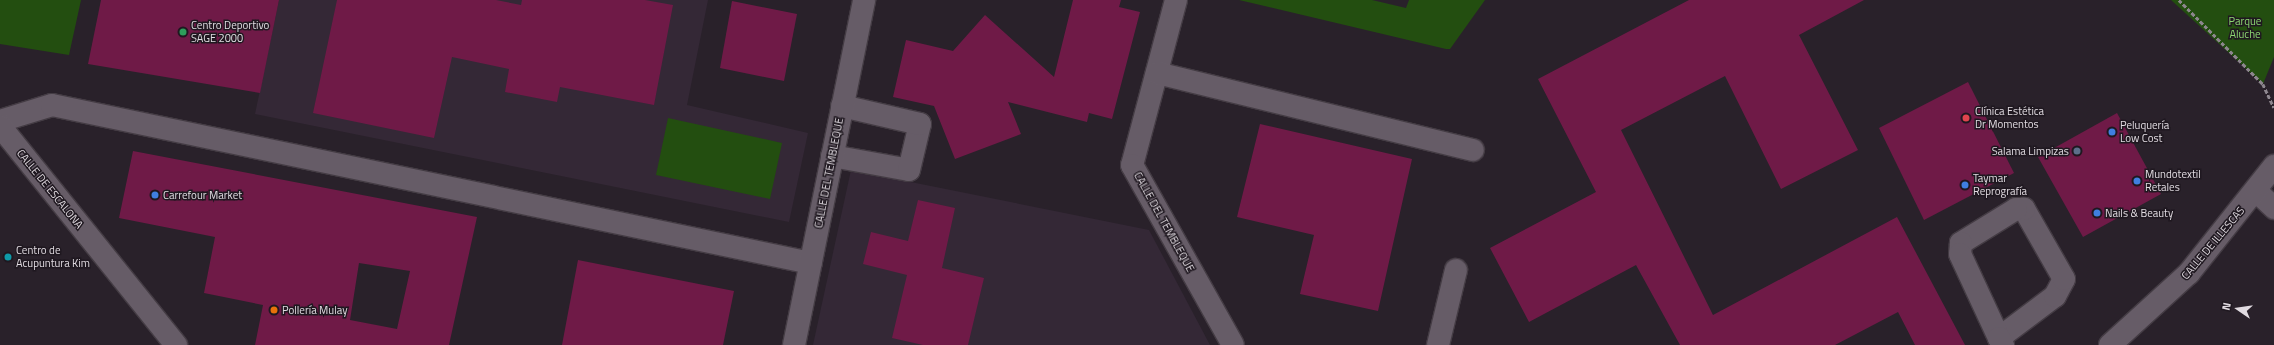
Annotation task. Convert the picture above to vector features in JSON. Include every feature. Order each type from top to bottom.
[{"type":"street","name":"CALLE DEL TEMBLEQUE","points":[[794,345],[864,0]]},
{"type":"street","name":"CALLE DEL TEMBLEQUE","points":[[1176,0],[1132,165],[1233,345]]},
{"type":"street","points":[[1157,73],[1473,150]]},
{"type":"street","points":[[0,121],[52,105],[811,263]]},
{"type":"street","points":[[832,156],[909,170],[920,124],[842,106]]},
{"type":"street","name":"CALLE DE ESCALONA","points":[[0,126],[176,345]]},
{"type":"street","name":"CALLE DE ILLESCAS","points":[[2110,345],[2189,274],[2256,191],[2274,166]]},
{"type":"street","points":[[2256,191],[2274,208]]},
{"type":"street","points":[[2016,209],[2024,209],[2064,279],[2055,296],[2001,342],[1960,254],[1961,243],[2016,209]]},
{"type":"street","points":[[1438,345],[1456,270]]},
{"type":"path","points":[[2179,0],[2263,84],[2274,108]]},
{"type":"shaded area","points":[[279,0],[708,0],[687,105],[808,133],[789,222],[255,114]]},
{"type":"shaded area","points":[[851,170],[1149,230],[1210,345],[813,345]]},
{"type":"green space","points":[[0,0],[81,0],[69,55],[0,44]]},
{"type":"green space","points":[[1239,0],[1372,0],[1406,8],[1409,0],[1485,0],[1450,49],[1446,49]]},
{"type":"green space","name":"Parque Aluche","points":[[2171,0],[2274,0],[2274,57],[2263,84]]},
{"type":"green space","points":[[668,118],[782,143],[770,199],[656,175]]},
{"type":"building","name":"Centro Deportivo SAGE 2000","points":[[101,0],[279,0],[260,93],[88,64]]},
{"type":"building","points":[[337,0],[496,0],[521,5],[522,0],[645,0],[673,5],[654,105],[560,87],[557,102],[505,92],[509,69],[452,57],[434,138],[313,113]]},
{"type":"building","points":[[1073,0],[1121,0],[1119,7],[1140,12],[1112,119],[1089,113],[1087,122],[1008,102],[1021,134],[955,159],[934,106],[893,97],[906,40],[953,51],[985,15],[1054,77]]},
{"type":"building","points":[[1689,0],[1864,0],[1799,35],[1858,150],[1781,189],[1725,76],[1621,130],[1713,315],[1897,217],[1965,345],[1915,345],[1898,312],[1835,345],[1680,345],[1636,265],[1529,322],[1490,248],[1596,192],[1538,79]]},
{"type":"building","points":[[732,1],[797,14],[784,81],[720,68]]},
{"type":"building","points":[[1968,82],[2014,173],[1924,220],[1879,128]]},
{"type":"building","points":[[2117,113],[2161,194],[2083,237],[2038,157]]},
{"type":"building","points":[[1260,124],[1412,159],[1378,311],[1300,294],[1314,235],[1237,217]]},
{"type":"building","points":[[133,151],[477,217],[449,345],[255,345],[263,305],[204,293],[215,237],[119,218]],"holes":[[[359,263],[410,271],[397,329],[350,320]]]},
{"type":"building","points":[[918,200],[955,208],[942,268],[984,278],[968,345],[923,345],[892,338],[907,275],[863,264],[871,232],[908,241]]},
{"type":"building","points":[[578,260],[734,291],[723,345],[562,345]]},
{"type":"place","name":"Centro Deportivo SAGE 2000","points":[[183,32]]},
{"type":"place","name":"Clínica Estética Dr Momentos","points":[[1966,118]]},
{"type":"place","name":"Peluquería Low Cost","points":[[2112,132]]},
{"type":"place","name":"Salama Limpizas","points":[[2077,151]]},
{"type":"place","name":"Mundotextil Retales","points":[[2137,181]]},
{"type":"place","name":"Taymar Reprografía","points":[[1965,185]]},
{"type":"place","name":"Carrefour Market","points":[[155,195]]},
{"type":"place","name":"Nails & Beauty","points":[[2097,213]]},
{"type":"place","name":"Centro de Acupuntura Kim","points":[[8,257]]},
{"type":"place","name":"Pollería Mulay","points":[[274,310]]}]
